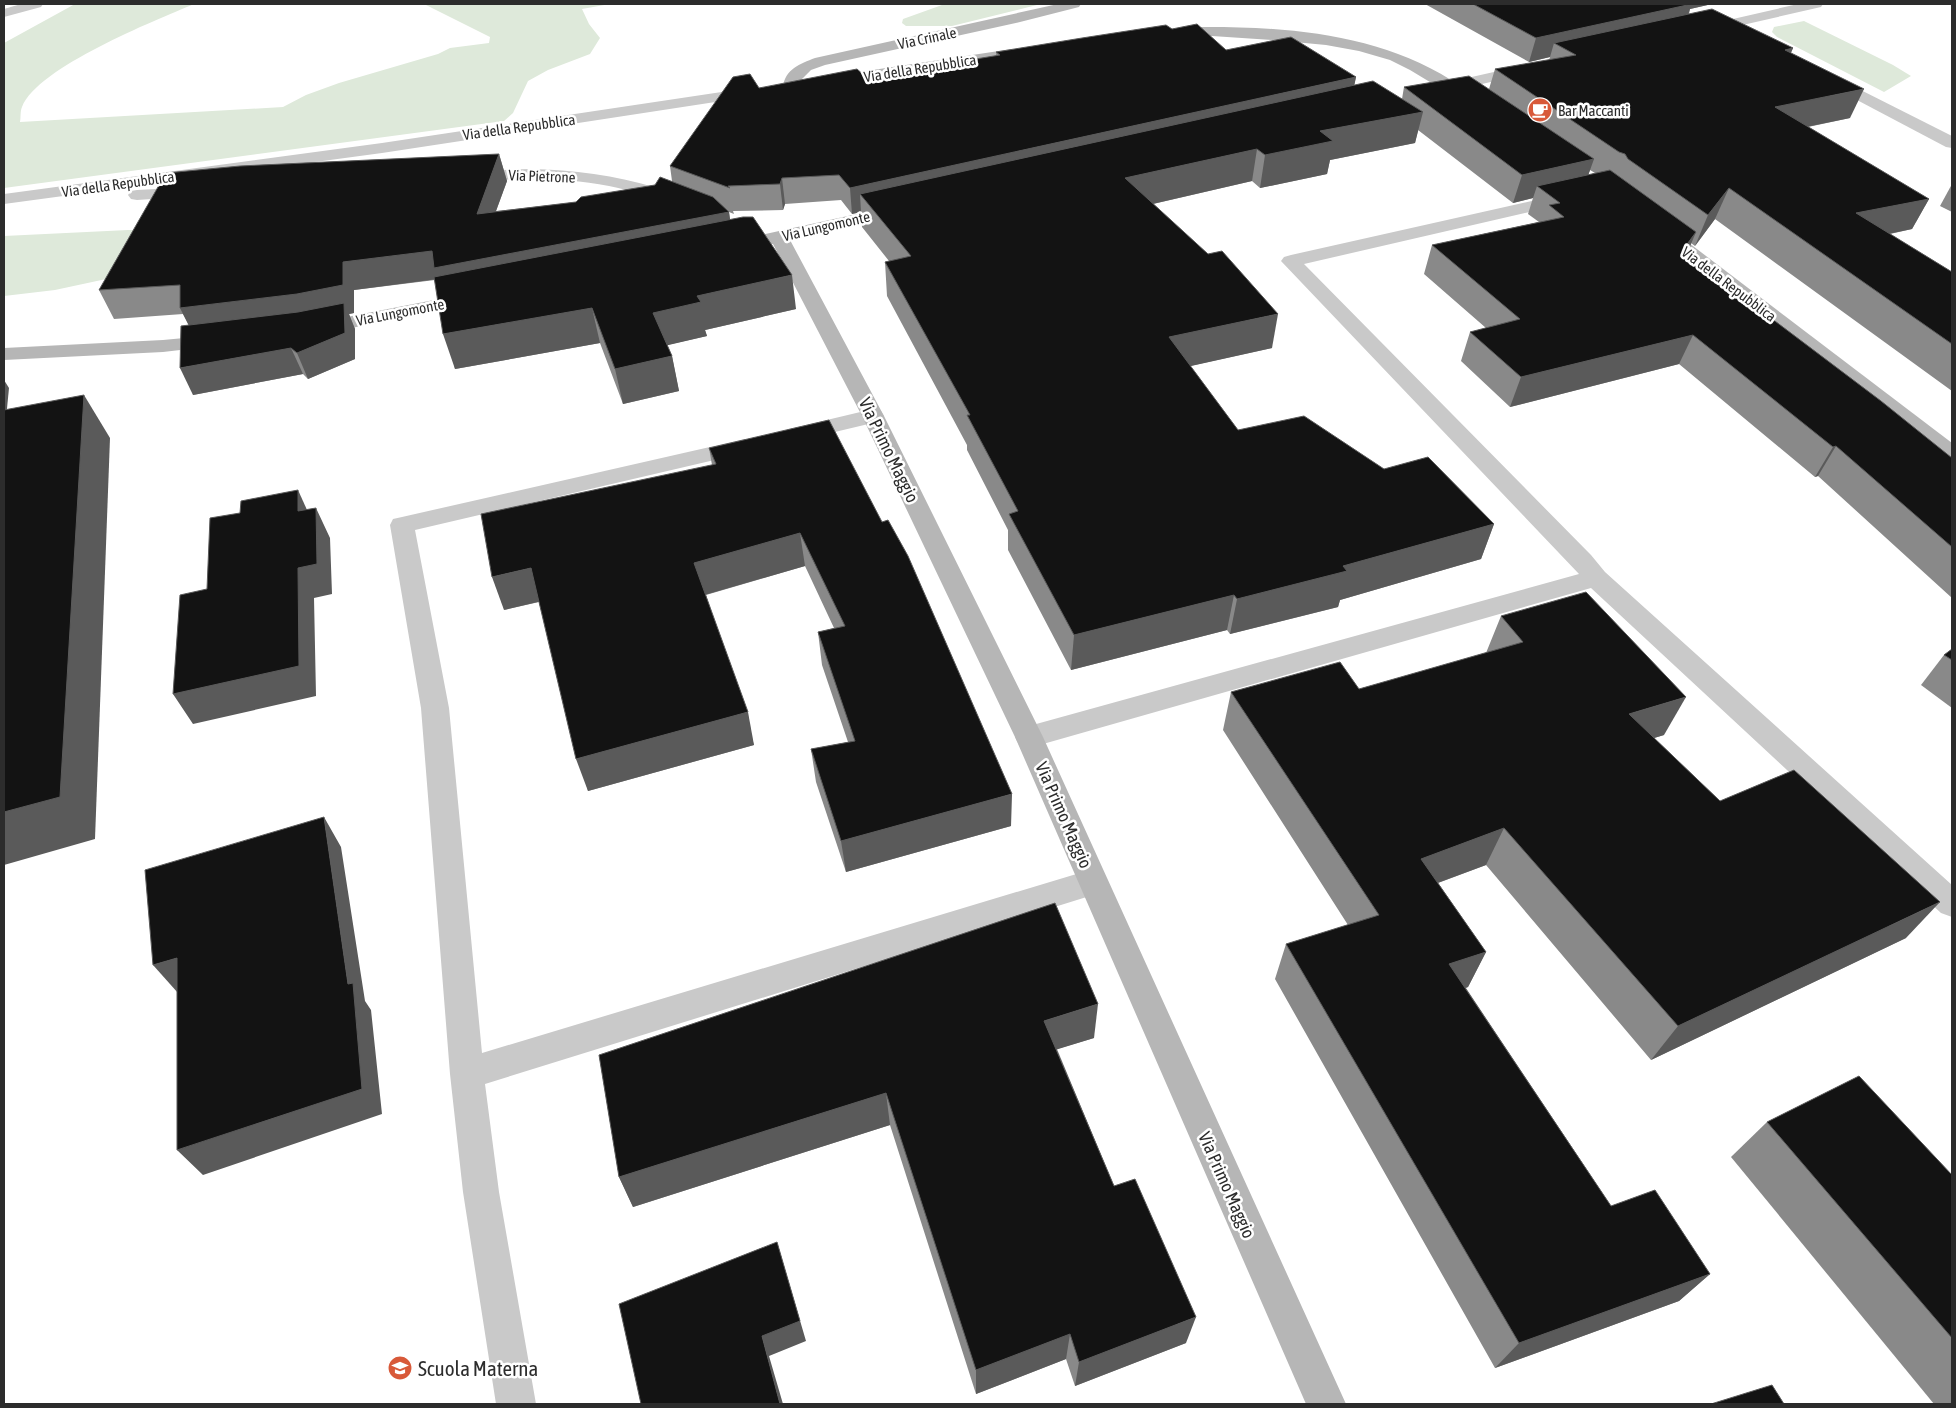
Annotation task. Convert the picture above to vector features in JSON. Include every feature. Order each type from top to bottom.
[{"type":"street","points":[[4,13],[36,4]]},
{"type":"street","name":"Via Crinale","points":[[792,87],[792,77],[805,67],[821,61],[1020,18],[1074,4]]},
{"type":"street","points":[[1690,33],[1816,4]]},
{"type":"street","points":[[1729,25],[1746,34]]},
{"type":"street","points":[[1152,34],[1237,33],[1342,43],[1393,56],[1414,65],[1451,86],[1486,110]]},
{"type":"street","name":"Via della Repubblica","points":[[4,199],[382,148],[1023,52]]},
{"type":"street","points":[[1432,91],[1545,65]]},
{"type":"street","points":[[1813,70],[1952,143]]},
{"type":"street","name":"Via Pietrone","points":[[450,177],[509,174],[591,178],[647,190],[689,204]]},
{"type":"street","points":[[137,195],[166,195],[204,191]]},
{"type":"street","points":[[1586,194],[1291,261],[1582,561],[1596,578],[1952,904]]},
{"type":"street","name":"Via Lungomonte","points":[[713,251],[745,238],[780,236],[916,206]]},
{"type":"street","name":"Via della Repubblica","points":[[1645,219],[1952,454]]},
{"type":"street","name":"Via Primo Maggio","points":[[780,236],[873,416],[1029,737],[1326,1404]]},
{"type":"street","name":"Via Lungomonte","points":[[299,331],[492,294]]},
{"type":"street","points":[[4,354],[54,349],[187,345],[234,339]]},
{"type":"street","points":[[516,1404],[481,1192],[467,1074],[435,708],[402,525],[873,416]]},
{"type":"street","points":[[1029,737],[1596,578]]},
{"type":"street","points":[[467,1074],[1093,882]]},
{"type":"green space","points":[[75,4],[194,4],[99,47],[50,76],[32,92],[22,107],[20,122],[283,107],[306,95],[339,83],[438,54],[450,48],[489,43],[490,37],[424,4],[610,4],[582,9],[589,24],[600,38],[590,54],[548,70],[528,81],[513,113],[504,121],[4,188],[4,43]]},
{"type":"green space","points":[[940,4],[1041,4],[952,26],[906,26],[902,23],[903,19],[942,5]]},
{"type":"green space","points":[[1804,21],[1893,65],[1911,76],[1884,92],[1777,37],[1772,32],[1774,27]]},
{"type":"green space","points":[[128,230],[216,233],[162,267],[55,290],[4,296],[4,236]]},
{"type":"building","points":[[1473,4],[1692,4],[1536,38]]},
{"type":"building","points":[[1712,9],[1793,48],[1785,50],[1864,89],[1775,107],[1929,199],[1856,213],[1952,272],[1952,344],[1729,188],[1708,215],[1628,159],[1625,154],[1619,152],[1495,69],[1576,55],[1554,43]]},
{"type":"building","points":[[1197,24],[1226,50],[1291,37],[1356,77],[850,188],[839,175],[782,178],[780,184],[728,186],[730,188],[670,166],[733,77],[750,74],[759,88],[857,69],[866,77],[1000,55],[996,52],[1082,38],[1166,25],[1172,29]]},
{"type":"building","points":[[1469,76],[1594,159],[1522,175],[1404,87]]},
{"type":"building","points":[[1373,81],[1423,112],[1320,131],[1333,141],[1265,155],[1257,149],[1125,178],[1208,254],[1222,251],[1278,314],[1169,337],[1238,430],[1304,416],[1384,469],[1428,457],[1494,524],[1343,566],[1347,571],[1237,599],[1234,595],[1074,635],[1009,514],[1018,511],[967,415],[970,415],[885,262],[911,256],[860,194]]},
{"type":"building","points":[[499,154],[477,214],[576,202],[581,197],[655,185],[660,177],[713,197],[729,212],[434,268],[432,251],[343,262],[343,285],[297,294],[180,308],[180,285],[99,290],[166,173],[240,166]]},
{"type":"building","points":[[1610,170],[1696,232],[1682,251],[1881,401],[1952,458],[1952,547],[1836,446],[1833,447],[1693,335],[1521,377],[1470,332],[1520,319],[1432,245],[1564,217],[1549,205],[1560,203],[1537,186]]},
{"type":"building","points":[[743,217],[753,217],[792,275],[697,296],[701,302],[653,313],[672,356],[615,369],[592,308],[443,334],[434,277]]},
{"type":"building","points":[[344,303],[345,333],[297,353],[291,348],[180,368],[181,326],[298,312]]},
{"type":"building","points":[[84,395],[60,797],[4,812],[4,410]]},
{"type":"building","points":[[829,420],[882,522],[888,520],[908,556],[1012,794],[841,841],[811,749],[855,741],[818,632],[845,626],[800,533],[694,563],[748,712],[576,759],[531,568],[492,577],[481,514],[716,464],[709,448]]},
{"type":"building","points":[[298,490],[298,511],[316,508],[317,564],[298,568],[299,666],[173,694],[180,595],[207,589],[210,518],[240,513],[241,501]]},
{"type":"building","points":[[1586,592],[1686,697],[1629,714],[1720,801],[1794,770],[1940,902],[1678,1026],[1504,828],[1421,859],[1486,952],[1449,964],[1611,1206],[1655,1190],[1710,1274],[1519,1343],[1286,944],[1379,915],[1231,692],[1340,662],[1359,689],[1523,642],[1501,616]]},
{"type":"building","points":[[1952,649],[1952,660],[1944,655]]},
{"type":"building","points":[[324,817],[348,984],[353,983],[362,1089],[177,1150],[177,958],[153,965],[145,870]]},
{"type":"building","points":[[1055,903],[1098,1004],[1044,1021],[1114,1186],[1135,1179],[1196,1317],[1079,1362],[1070,1334],[976,1370],[886,1093],[619,1177],[599,1055]]},
{"type":"building","points":[[1859,1076],[1952,1175],[1952,1338],[1767,1122]]},
{"type":"building","points":[[777,1242],[800,1321],[762,1336],[780,1404],[641,1404],[619,1304]]},
{"type":"building","points":[[1772,1385],[1784,1404],[1711,1404]]},
{"type":"place","name":"Bar Maccanti","points":[[1540,110]]},
{"type":"place","name":"Scuola Materna","points":[[400,1368]]}]
